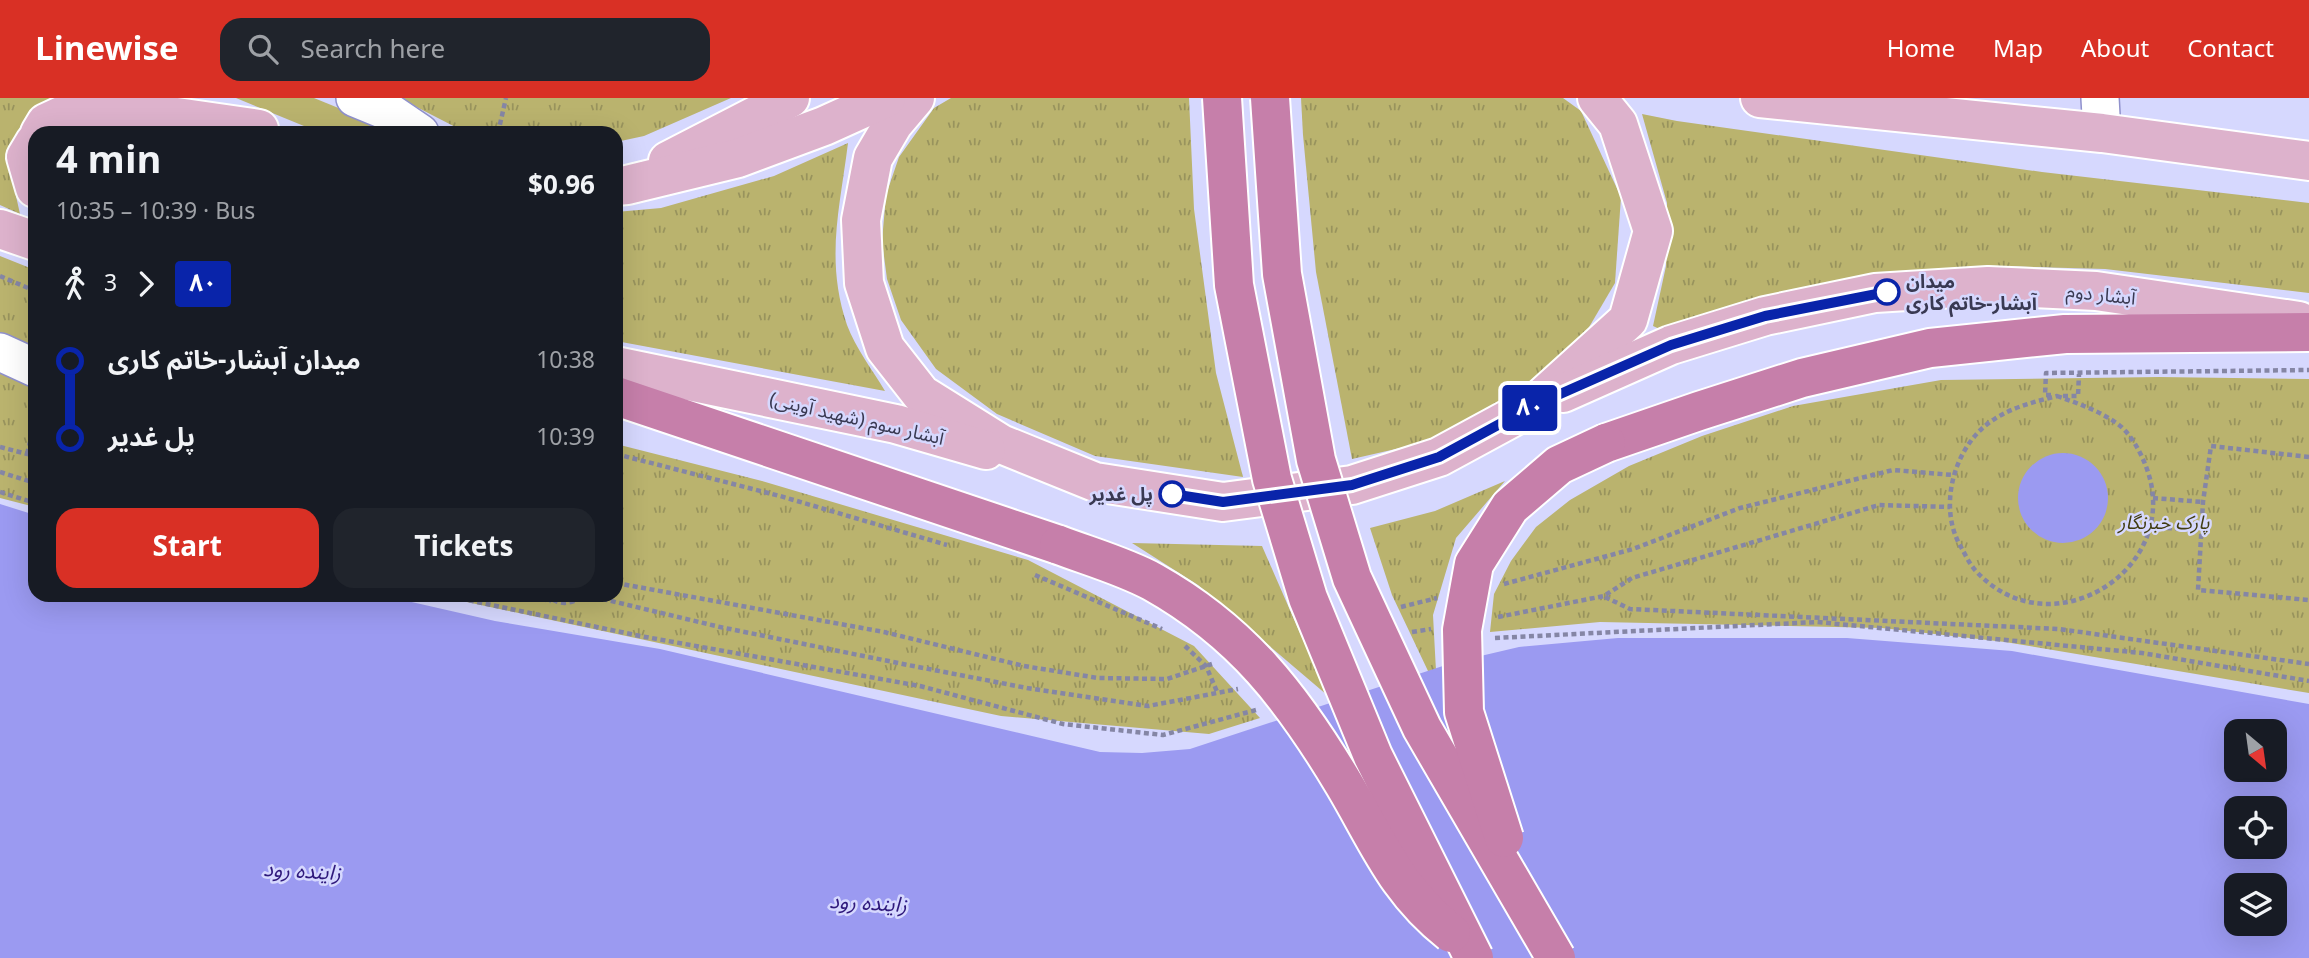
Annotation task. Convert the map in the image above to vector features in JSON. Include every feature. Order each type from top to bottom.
[{"type":"highway","points":[[1222,98],[1234,285],[1272,479],[1308,598],[1373,756],[1470,951]]},
{"type":"highway","points":[[1270,98],[1282,274],[1315,460],[1352,578],[1422,728],[1556,958]]},
{"type":"highway","points":[[1563,958],[1526,907],[1464,712],[1462,630],[1474,564],[1510,507],[1559,465],[1606,443],[1802,378],[1930,348],[2065,334],[2309,332]]},
{"type":"highway","points":[[623,398],[1059,545],[1152,582],[1226,633],[1284,692],[1321,745],[1395,874],[1430,916],[1470,951]]},
{"type":"main road","points":[[193,98],[255,126]]},
{"type":"main road","points":[[623,185],[680,153],[790,98]]},
{"type":"main road","points":[[623,186],[738,159],[824,126],[886,98]]},
{"type":"main road","points":[[915,98],[893,124],[873,158],[861,219],[864,283],[885,348],[921,394],[1001,443],[1095,482],[1223,502],[1352,485],[1439,457],[1533,406],[1628,320],[1653,231],[1619,124],[1597,98]]},
{"type":"main road","points":[[1760,98],[2101,115],[2309,161]]},
{"type":"main road","points":[[44,126],[76,109],[128,110],[233,126]]},
{"type":"main road","points":[[0,229],[28,239]]},
{"type":"main road","name":"آبشار دوم","points":[[1533,406],[1671,345],[1765,316],[1875,293],[1988,286],[2096,291],[2309,323]]},
{"type":"main road","name":"آبشار سوم (شهید آوینی)","points":[[623,367],[896,424],[1095,482]]},
{"type":"street","points":[[355,98],[389,113],[409,126]]},
{"type":"street","points":[[0,352],[28,366]]},
{"type":"path","points":[[500,126],[506,98]]},
{"type":"path","points":[[0,276],[28,287]]},
{"type":"path","points":[[2079,374],[2078,396],[2045,395],[2046,373],[2309,370]]},
{"type":"path","points":[[2057,396],[2088,406],[2117,423],[2139,449],[2152,480],[2154,513],[2144,546],[2125,573],[2098,593],[2066,604],[2032,603],[2000,590],[1974,569],[1957,540],[1950,507],[1953,475],[1968,445],[1991,421],[2021,405],[2057,396]]},
{"type":"path","points":[[2309,457],[2211,446],[2200,530],[2198,590],[2309,600]]},
{"type":"path","points":[[0,447],[27,454],[28,450]]},
{"type":"path","points":[[623,456],[780,496],[954,547]]},
{"type":"path","points":[[1498,586],[1633,549],[1740,508],[1892,470],[1953,475]]},
{"type":"path","points":[[0,472],[28,481]]},
{"type":"path","points":[[0,492],[28,501]]},
{"type":"path","points":[[2153,498],[2203,502]]},
{"type":"path","points":[[1497,617],[1604,596],[1632,578],[1879,505],[1950,507]]},
{"type":"path","points":[[2150,527],[2200,530]]},
{"type":"path","points":[[1032,574],[1173,634]]},
{"type":"path","points":[[623,584],[884,632],[1024,666],[1098,678],[1167,679],[1218,663]]},
{"type":"path","points":[[1393,609],[1445,596]]},
{"type":"path","points":[[1604,596],[1630,609],[2059,629],[2309,664]]},
{"type":"path","points":[[477,602],[640,636],[920,686],[1063,724],[1163,735],[1256,710]]},
{"type":"path","points":[[556,602],[571,602]]},
{"type":"path","points":[[614,602],[720,628],[1041,690],[1147,706],[1238,689]]},
{"type":"path","points":[[1492,639],[1505,636],[1817,621],[2142,653],[2309,681]]},
{"type":"path","points":[[1402,634],[1443,626]]},
{"type":"path","points":[[1181,642],[1206,666],[1218,694]]},
{"type":"green space","points":[[0,98],[73,98],[46,126],[28,126],[28,144],[12,161],[20,214],[0,205]]},
{"type":"green space","points":[[236,98],[314,98],[381,126],[304,126]]},
{"type":"green space","points":[[399,98],[731,98],[644,136],[623,140],[623,126],[453,126]]},
{"type":"green space","points":[[951,98],[1189,98],[1194,209],[1216,373],[1243,477],[1095,456],[997,414],[936,369],[901,320],[887,279],[882,241],[886,195],[899,157],[934,108]]},
{"type":"green space","points":[[1301,98],[1563,98],[1581,111],[1621,197],[1615,283],[1575,351],[1496,412],[1422,443],[1352,459],[1316,272]]},
{"type":"green space","points":[[1642,114],[2042,172],[2309,203],[2309,293],[2105,269],[1995,266],[1864,279],[1666,332],[1653,326],[1666,266],[1667,203]]},
{"type":"green space","points":[[848,143],[836,234],[840,301],[850,333],[885,391],[623,342],[623,211],[661,208],[774,176]]},
{"type":"green space","points":[[0,256],[28,267],[28,505],[0,498]]},
{"type":"green space","name":"پارک خبرنگار","points":[[2159,377],[2309,379],[2309,693],[2005,642],[1882,628],[1600,622],[1490,632],[1494,594],[1511,561],[1536,527],[1570,500],[1629,466],[1702,436],[1793,406],[1941,380]]},
{"type":"green space","points":[[623,446],[762,481],[1028,560],[1194,646],[1260,718],[1209,734],[1001,716],[467,602],[623,602]]},
{"type":"green space","points":[[1505,481],[1456,538],[1433,615],[1437,690],[1392,595],[1370,528],[1435,511]]},
{"type":"green space","points":[[1132,543],[1262,546],[1327,695],[1198,585]]},
{"type":"water","points":[[2063,453],[2080,456],[2095,466],[2105,481],[2108,498],[2105,515],[2095,530],[2080,540],[2063,543],[2046,540],[2031,530],[2021,515],[2018,498],[2021,481],[2031,466],[2046,456]]},
{"type":"water","name":"زاینده رود","points":[[0,504],[28,513],[28,602],[412,602],[495,621],[660,649],[1100,752],[1142,753],[1190,749],[1455,662],[1519,647],[1618,638],[1847,638],[2012,651],[2309,704],[2309,958],[0,958]]},
{"type":"bus line","name":"۸۰","points":[[1172,494],[1223,502],[1352,485],[1439,457],[1533,406],[1671,345],[1765,316],[1887,292]]},
{"type":"place","name":"میدان آبشار-خاتم کاری","points":[[1887,292]]},
{"type":"place","name":"پل غدیر","points":[[1172,494]]}]
